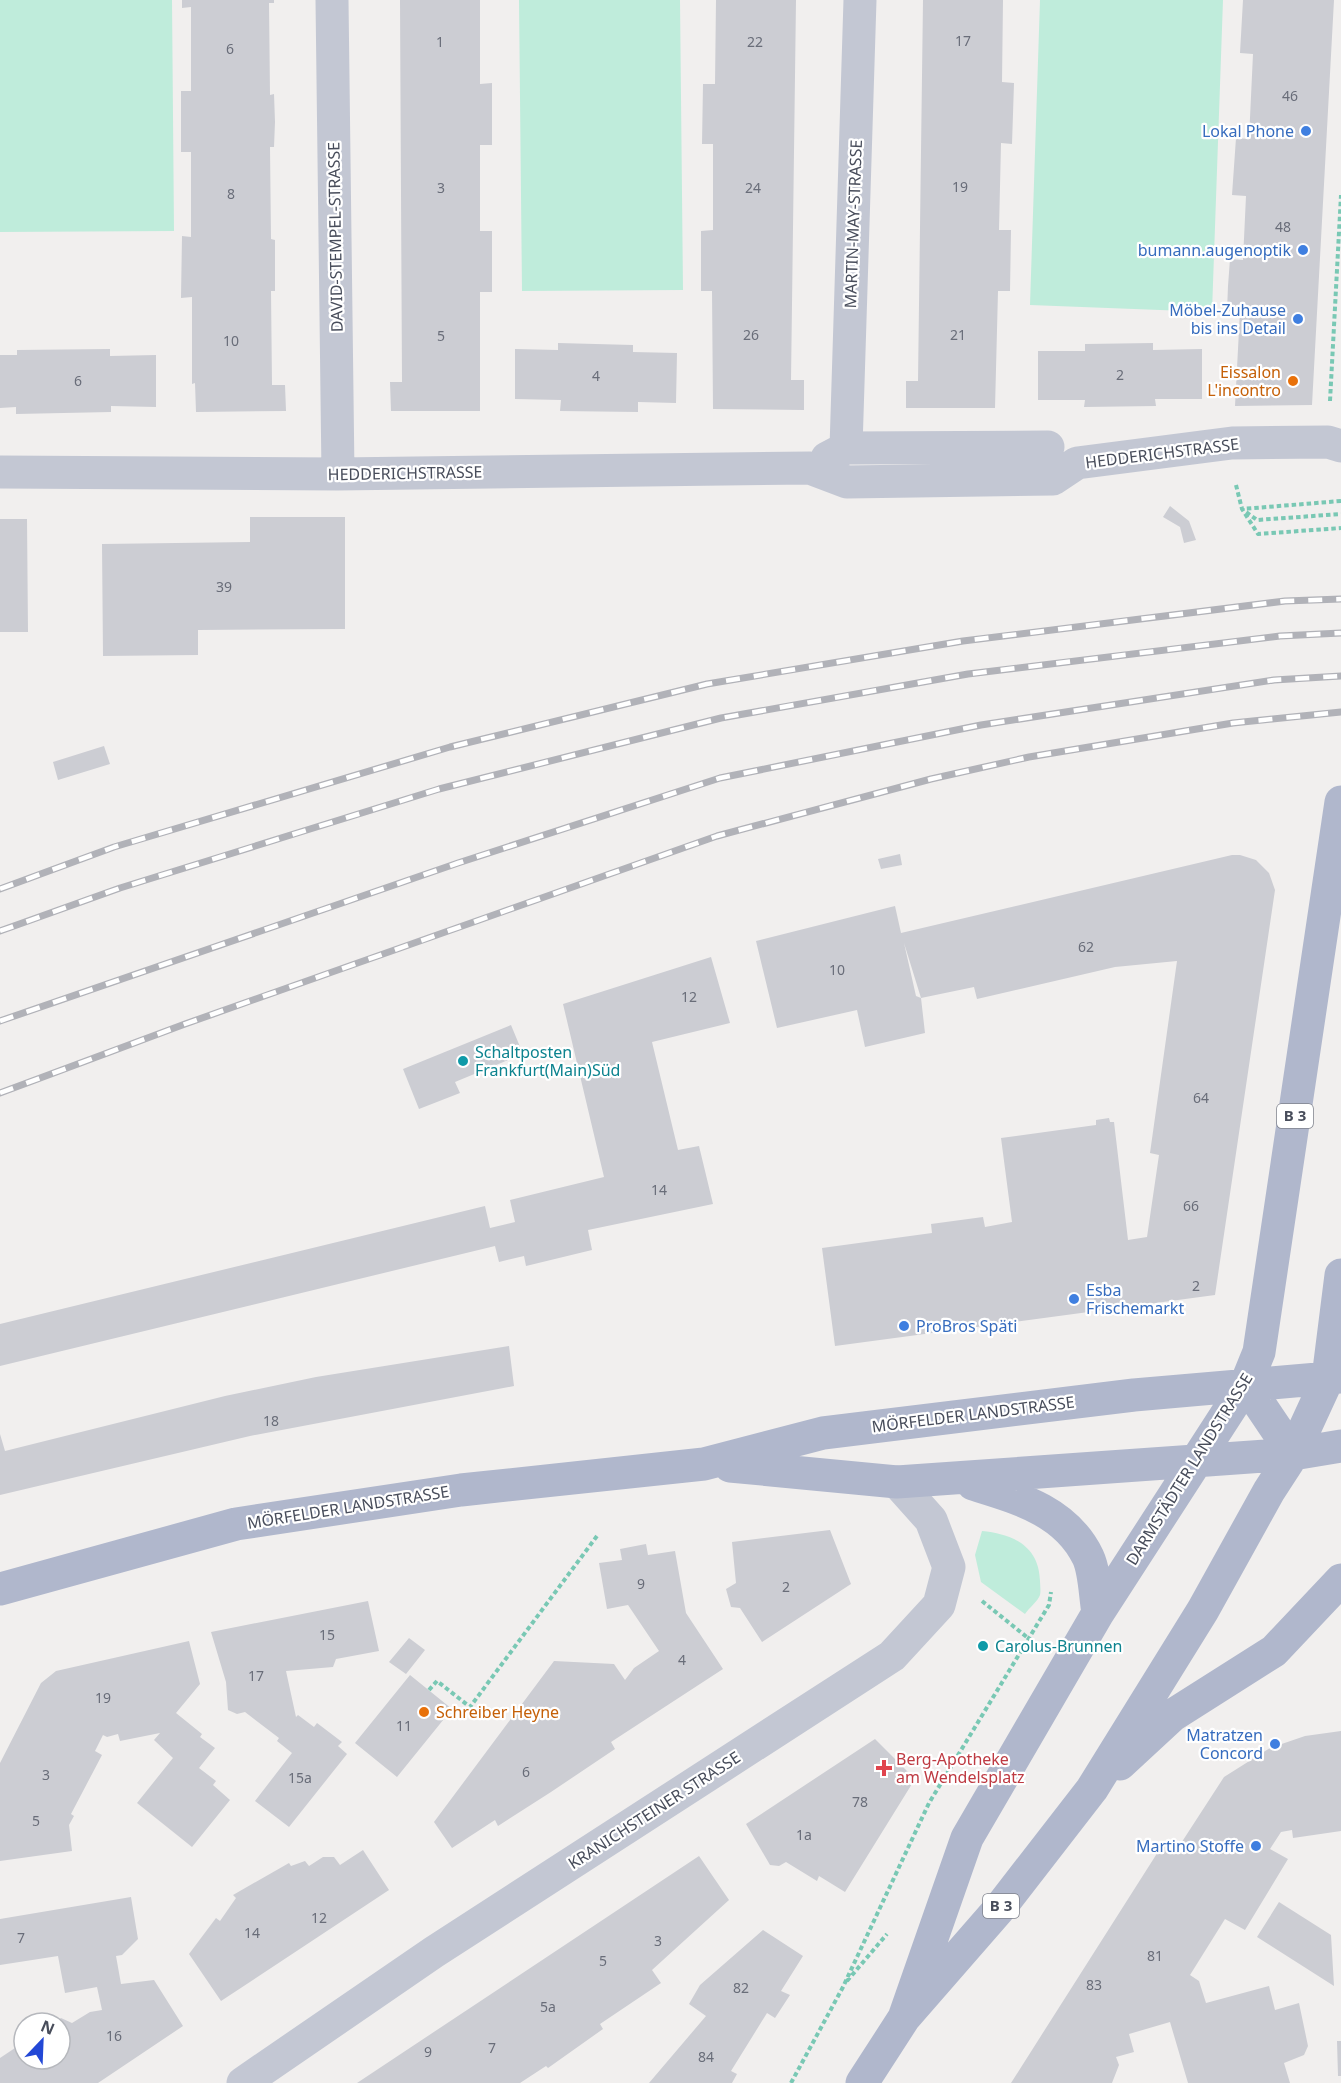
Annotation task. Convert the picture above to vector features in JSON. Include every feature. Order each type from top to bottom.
[{"type":"main road","name":"DARMSTÄDTER LANDSTRASSE","points":[[904,2018],[967,1838],[1098,1613],[1246,1384],[1259,1352],[1341,802]]},
{"type":"main road","name":"DARMSTÄDTER LANDSTRASSE","points":[[862,2083],[904,2018],[999,1909],[1092,1789],[1203,1610],[1335,1378],[1341,1275]]},
{"type":"main road","name":"MÖRFELDER LANDSTRASSE","points":[[0,1589],[236,1524],[460,1490],[704,1464],[823,1433],[1246,1384],[1335,1378]]},
{"type":"main road","points":[[1246,1384],[1293,1454]]},
{"type":"main road","name":"MÖRFELDER LANDSTRASSE","points":[[704,1464],[897,1482],[1293,1454],[1341,1446]]},
{"type":"main road","points":[[954,1478],[1027,1500],[1062,1522],[1088,1558],[1098,1613]]},
{"type":"main road","points":[[1092,1789],[1173,1715],[1274,1651],[1341,1580]]},
{"type":"street","name":"DAVID-STEMPEL-STRASSE","points":[[332,0],[338,474]]},
{"type":"street","name":"MARTIN-MAY-STRASSE","points":[[846,448],[860,0]]},
{"type":"street","name":"HEDDERICHSTRASSE","points":[[0,472],[338,474],[810,468],[846,482],[1053,479],[1077,463],[1232,443],[1335,444]]},
{"type":"street","name":"HEDDERICHSTRASSE","points":[[810,468],[846,448],[1048,447]]},
{"type":"street","name":"KRANICHSTEINER STRASSE","points":[[243,2083],[434,1952],[892,1656],[939,1605],[949,1567],[931,1520],[897,1482]]},
{"type":"path","points":[[1335,444],[1341,195]]},
{"type":"path","points":[[1242,509],[1341,501]]},
{"type":"path","points":[[1242,509],[1257,520],[1341,514]]},
{"type":"path","points":[[1242,509],[1258,534],[1341,528]]},
{"type":"path","points":[[429,1690],[437,1681],[470,1707],[597,1536]]},
{"type":"path","points":[[791,2083],[843,1987],[929,1803],[1049,1605],[1052,1587]]},
{"type":"path","points":[[977,1597],[1028,1638]]},
{"type":"green space","points":[[0,0],[172,0],[174,231],[0,232]]},
{"type":"green space","points":[[519,0],[680,0],[683,290],[522,291]]},
{"type":"green space","points":[[1040,0],[1223,0],[1212,312],[1030,305]]},
{"type":"green space","points":[[982,1531],[1014,1539],[1022,1544],[1035,1559],[1040,1581],[1040,1595],[1025,1614],[981,1582],[975,1555]]},
{"type":"building","points":[[182,0],[274,0],[274,3],[269,3],[270,95],[274,94],[275,122],[274,147],[270,147],[271,239],[275,240],[275,291],[271,291],[272,385],[285,385],[286,411],[196,412],[195,383],[192,384],[192,297],[181,298],[182,236],[191,237],[191,152],[181,152],[181,91],[191,91],[191,7],[182,8]]},
{"type":"building","points":[[400,0],[480,0],[480,84],[492,83],[492,145],[480,145],[480,231],[492,231],[492,292],[480,292],[480,411],[391,411],[390,382],[402,382]]},
{"type":"building","points":[[716,0],[796,0],[791,380],[804,380],[804,410],[713,409],[712,291],[701,291],[701,231],[713,230],[713,144],[702,144],[703,84],[715,84]]},
{"type":"building","points":[[923,0],[1003,0],[1002,82],[1014,83],[1012,144],[1001,143],[999,230],[1011,230],[1010,291],[998,291],[995,408],[906,408],[906,381],[918,381]]},
{"type":"building","points":[[1243,0],[1334,0],[1312,405],[1235,406],[1240,311],[1227,311],[1228,286],[1230,259],[1243,260],[1246,196],[1232,195],[1236,138],[1249,139],[1253,54],[1240,53]]},
{"type":"building","points":[[558,343],[633,345],[633,352],[677,353],[676,403],[638,402],[638,412],[560,411],[561,400],[515,399],[515,349],[558,350]]},
{"type":"building","points":[[1153,343],[1153,350],[1202,349],[1202,399],[1155,399],[1156,406],[1084,407],[1085,400],[1038,400],[1038,351],[1085,351],[1085,344]]},
{"type":"building","points":[[110,349],[110,356],[156,355],[156,407],[111,406],[111,412],[16,414],[16,407],[0,408],[0,355],[17,355],[17,350]]},
{"type":"building","points":[[1170,506],[1189,521],[1196,540],[1184,543],[1180,527],[1163,517]]},
{"type":"building","points":[[250,517],[345,517],[345,629],[198,630],[198,655],[103,656],[102,544],[250,542]]},
{"type":"building","points":[[0,519],[27,519],[28,632],[0,632]]},
{"type":"building","points":[[104,746],[110,764],[58,780],[53,762]]},
{"type":"building","points":[[900,854],[902,865],[881,869],[878,859]]},
{"type":"building","points":[[1232,855],[1256,860],[1269,873],[1275,890],[1215,1295],[835,1346],[822,1248],[932,1233],[931,1224],[983,1217],[985,1227],[1012,1222],[1001,1138],[1096,1125],[1096,1120],[1109,1118],[1110,1122],[1114,1122],[1128,1240],[1147,1237],[1159,1155],[1150,1153],[1177,961],[1115,967],[977,999],[974,987],[921,998],[925,1033],[865,1047],[857,1010],[777,1028],[756,941],[895,906],[901,933]],"holes":[[[904,943],[921,998],[916,996]]]},
{"type":"building","points":[[711,957],[730,1023],[652,1042],[678,1150],[699,1146],[713,1204],[588,1230],[592,1250],[526,1266],[524,1256],[499,1262],[495,1246],[0,1366],[0,1324],[485,1206],[490,1228],[515,1222],[510,1200],[604,1177],[563,1004]]},
{"type":"building","name":"Schaltposten Frankfurt(Main)Süd","points":[[511,1025],[523,1054],[455,1082],[460,1093],[419,1109],[403,1069]]},
{"type":"building","points":[[509,1346],[514,1386],[250,1436],[0,1495],[0,1434],[5,1451],[225,1396],[316,1377]]},
{"type":"building","points":[[830,1530],[851,1584],[762,1642],[740,1608],[731,1607],[726,1589],[736,1583],[732,1542]]},
{"type":"building","points":[[646,1544],[648,1555],[675,1551],[686,1613],[723,1669],[611,1742],[615,1749],[551,1792],[498,1826],[495,1820],[452,1848],[434,1822],[554,1661],[614,1664],[625,1680],[634,1668],[659,1651],[628,1605],[607,1609],[599,1563],[622,1560],[620,1549]]},
{"type":"building","points":[[368,1601],[379,1651],[336,1659],[333,1667],[286,1671],[296,1717],[298,1715],[314,1727],[317,1723],[342,1742],[338,1746],[347,1754],[289,1827],[255,1801],[292,1753],[277,1741],[279,1738],[245,1712],[237,1714],[228,1710],[226,1682],[211,1632]]},
{"type":"building","points":[[409,1638],[425,1650],[406,1674],[389,1662]]},
{"type":"building","points":[[189,1641],[200,1684],[176,1713],[202,1734],[200,1737],[215,1748],[199,1768],[216,1781],[213,1785],[230,1800],[192,1847],[137,1803],[173,1758],[154,1740],[160,1733],[120,1741],[118,1734],[107,1737],[103,1735],[95,1751],[102,1755],[71,1814],[74,1816],[69,1825],[72,1851],[0,1861],[0,1763],[41,1683],[56,1671]]},
{"type":"building","points":[[410,1675],[452,1709],[397,1777],[355,1743]]},
{"type":"building","points":[[1341,1731],[1341,1831],[1293,1838],[1292,1830],[1281,1832],[1270,1849],[1288,1859],[1245,1930],[1225,1919],[1190,1975],[1199,1981],[1206,2003],[1269,1986],[1275,2010],[1299,2003],[1308,2046],[1304,2055],[1284,2063],[1290,2083],[1188,2083],[1170,2022],[1129,2034],[1134,2052],[1116,2057],[1119,2065],[1112,2083],[1011,2083],[1163,1844],[1176,1851],[1224,1777],[1270,1748],[1305,1736]]},
{"type":"building","points":[[875,1739],[915,1779],[845,1892],[819,1876],[817,1881],[786,1862],[779,1866],[770,1865],[746,1824]]},
{"type":"building","points":[[363,1850],[389,1890],[221,2001],[189,1954],[216,1918],[220,1921],[236,1898],[233,1895],[289,1863],[291,1866],[305,1861],[309,1866],[323,1857],[334,1857],[340,1865]]},
{"type":"building","points":[[699,1856],[729,1900],[652,1970],[661,1983],[600,2024],[603,2029],[548,2068],[546,2066],[520,2083],[357,2083]]},
{"type":"building","points":[[131,1897],[138,1939],[122,1955],[116,1956],[121,1984],[154,1980],[183,2026],[98,2083],[0,2083],[0,2058],[12,2050],[12,2071],[72,2071],[72,2023],[90,2012],[102,2010],[97,1987],[65,1993],[58,1956],[0,1965],[0,1919]]},
{"type":"building","points":[[1279,1902],[1331,1935],[1334,1986],[1257,1937]]},
{"type":"building","points":[[763,1930],[803,1956],[781,1991],[790,1995],[775,2018],[767,2013],[731,2071],[737,2074],[732,2083],[649,2083],[706,2016],[689,2004],[700,1985]]},
{"type":"building","points":[[1337,2041],[1341,2041],[1341,2076],[1338,2076]]},
{"type":"railway","points":[[0,889],[114,847],[450,747],[707,684],[963,641],[1285,601],[1341,599]]},
{"type":"railway","points":[[0,931],[120,888],[439,789],[721,718],[968,674],[1280,636],[1341,633]]},
{"type":"railway","points":[[0,1021],[458,863],[720,778],[981,725],[1274,680],[1341,676]]},
{"type":"railway","points":[[0,1093],[185,1024],[717,836],[931,779],[1029,757],[1233,723],[1341,712]]},
{"type":"place","name":"Lokal Phone","points":[[1306,131]]},
{"type":"place","name":"bumann.augenoptik","points":[[1303,250]]},
{"type":"place","name":"Möbel-Zuhause bis ins Detail","points":[[1298,319]]},
{"type":"place","name":"Eissalon L'incontro","points":[[1293,381]]},
{"type":"place","name":"Schaltposten Frankfurt(Main)Süd","points":[[463,1061]]},
{"type":"place","name":"Esba Frischemarkt","points":[[1074,1299]]},
{"type":"place","name":"ProBros Späti","points":[[904,1326]]},
{"type":"place","name":"Carolus-Brunnen","points":[[983,1646]]},
{"type":"place","name":"Schreiber Heyne","points":[[424,1712]]},
{"type":"place","name":"Matratzen Concord","points":[[1275,1744]]},
{"type":"place","name":"Berg-Apotheke am Wendelsplatz","points":[[884,1768]]},
{"type":"place","name":"Martino Stoffe","points":[[1256,1846]]}]
